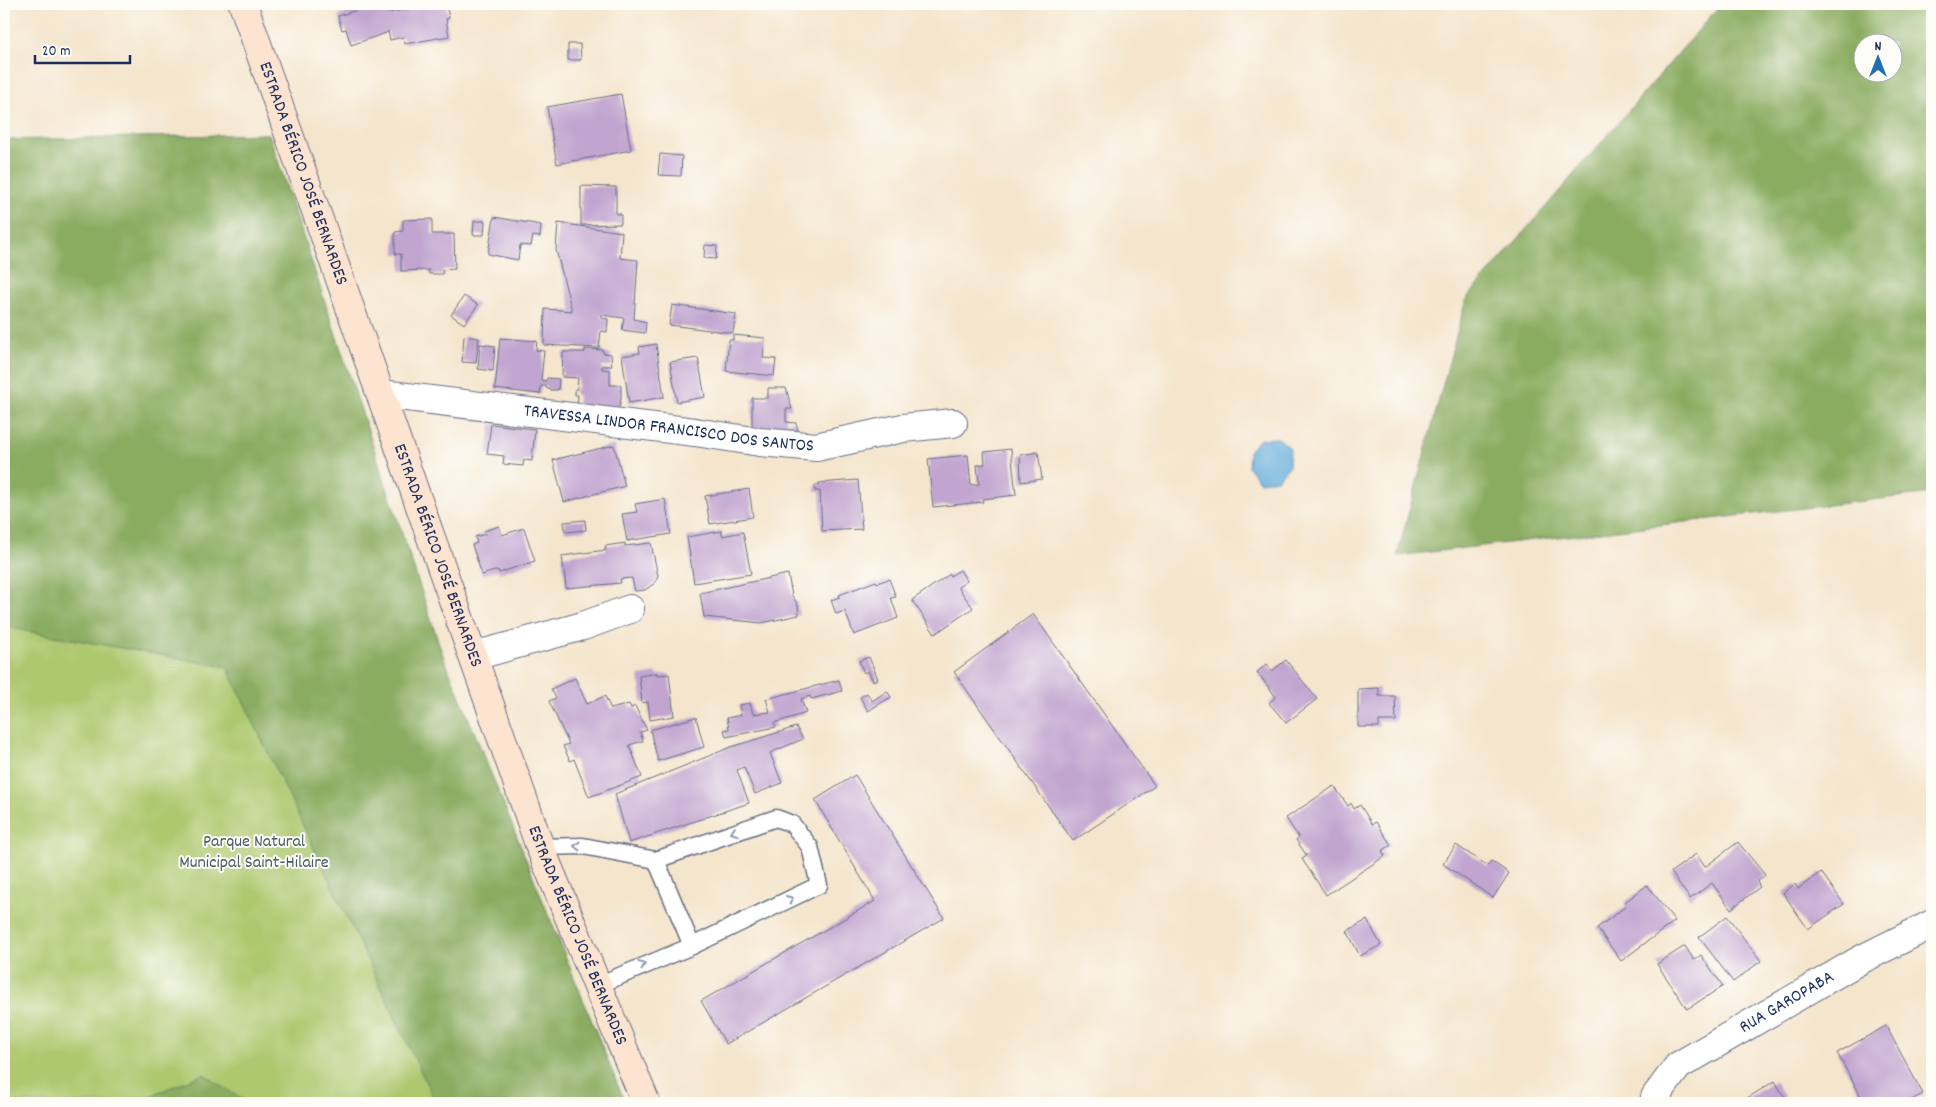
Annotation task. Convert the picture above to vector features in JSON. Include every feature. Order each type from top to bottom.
[{"type":"main road","name":"ESTRADA BÉRICO JOSÉ BERNARDES","points":[[243,4],[287,133],[382,394],[540,847],[646,1103]]},
{"type":"street","name":"TRAVESSA LINDOR FRANCISCO DOS SANTOS","points":[[382,394],[695,432],[760,442],[816,447],[902,428],[953,423]]},
{"type":"street","points":[[474,656],[583,626],[630,609]]},
{"type":"street","name":"RUA GAROPABA","points":[[1656,1100],[1678,1066],[1860,960],[1932,924]]},
{"type":"lane","points":[[540,847],[583,846],[656,860],[776,818],[792,824],[810,847],[819,885],[692,946],[598,985]]},
{"type":"lane","points":[[656,860],[692,946]]},
{"type":"green space","points":[[1721,4],[1932,4],[1932,493],[1397,556],[1466,299]]},
{"type":"green space","name":"Parque Natural Municipal Saint-Hilaire","points":[[269,134],[442,653],[625,1103],[4,1103],[4,141]]},
{"type":"green space","name":"Parque Natural Municipal Saint-Hilaire","points":[[269,134],[442,653],[625,1103],[436,1103],[227,667],[4,627],[4,140]]},
{"type":"green space","points":[[204,1074],[247,1103],[132,1103]]},
{"type":"water","points":[[1278,438],[1290,448],[1289,466],[1278,479],[1260,482],[1248,467],[1249,451],[1260,439]]},
{"type":"building","points":[[320,4],[334,4],[322,8]]},
{"type":"building","points":[[376,4],[384,4],[387,13],[434,4],[446,4],[449,18],[446,19],[449,36],[405,44],[403,37],[390,40],[388,31],[351,45],[346,29],[342,30],[338,16]]},
{"type":"building","points":[[568,44],[580,44],[581,60],[568,60]]},
{"type":"building","points":[[621,94],[631,150],[557,164],[547,107]]},
{"type":"building","points":[[660,154],[682,156],[681,176],[658,175]]},
{"type":"building","points":[[581,186],[616,187],[616,214],[621,214],[621,224],[581,225]]},
{"type":"building","points":[[494,217],[541,225],[540,237],[533,236],[531,246],[520,245],[518,260],[488,254]]},
{"type":"building","points":[[432,219],[432,234],[454,234],[455,269],[442,270],[443,274],[429,274],[429,270],[401,271],[401,254],[395,254],[395,232],[403,231],[403,220]]},
{"type":"building","points":[[474,221],[485,221],[484,235],[473,235]]},
{"type":"building","points":[[558,223],[622,232],[620,258],[638,260],[634,319],[646,322],[645,333],[622,330],[624,318],[601,315],[601,318],[608,319],[607,332],[601,331],[599,348],[544,345],[545,309],[572,311],[556,250]]},
{"type":"building","points":[[705,245],[717,246],[716,259],[704,258]]},
{"type":"building","points":[[464,296],[478,305],[464,324],[451,315]]},
{"type":"building","points":[[672,305],[736,314],[733,333],[669,325]]},
{"type":"building","points":[[733,335],[765,338],[763,358],[776,359],[774,376],[726,371],[729,340],[733,340]]},
{"type":"building","points":[[464,336],[479,338],[476,363],[462,362]]},
{"type":"building","points":[[500,338],[537,341],[536,350],[544,351],[541,380],[546,381],[547,378],[559,379],[558,390],[551,390],[546,388],[546,386],[541,386],[540,394],[495,389]]},
{"type":"building","points":[[480,344],[495,346],[493,371],[478,369]]},
{"type":"building","points":[[656,344],[664,397],[629,403],[622,356],[640,353],[639,347]]},
{"type":"building","points":[[585,349],[603,350],[603,353],[611,354],[612,366],[602,366],[602,369],[610,370],[610,385],[621,385],[618,412],[577,406],[578,395],[575,395],[575,389],[577,389],[578,378],[562,377],[563,352],[585,352]]},
{"type":"building","points":[[698,358],[705,397],[677,402],[670,362]]},
{"type":"building","points":[[768,388],[786,388],[792,409],[786,409],[786,422],[796,423],[799,434],[752,431],[752,398],[768,398]]},
{"type":"building","points":[[491,424],[535,429],[532,461],[524,460],[523,466],[503,464],[504,456],[487,454]]},
{"type":"building","points":[[614,445],[625,486],[564,502],[553,460]]},
{"type":"building","points":[[1011,449],[1016,495],[982,499],[983,502],[933,507],[928,459],[968,455],[971,485],[979,484],[977,465],[985,464],[984,452]]},
{"type":"building","points":[[1038,452],[1042,479],[1021,482],[1020,455]]},
{"type":"building","points":[[858,480],[862,529],[822,531],[820,491],[815,491],[815,485],[819,485],[819,483]]},
{"type":"building","points":[[749,489],[753,517],[710,524],[705,496]]},
{"type":"building","points":[[665,499],[671,534],[627,541],[622,514],[637,512],[635,504]]},
{"type":"building","points":[[585,520],[586,530],[565,532],[564,522]]},
{"type":"building","points":[[499,526],[502,535],[524,528],[535,561],[499,573],[498,570],[482,575],[472,545],[477,543],[475,537],[485,534],[484,531]]},
{"type":"building","points":[[722,531],[722,536],[743,532],[751,574],[694,583],[687,537]]},
{"type":"building","points":[[625,543],[625,546],[651,543],[658,576],[655,583],[645,590],[635,591],[632,578],[620,579],[621,583],[566,588],[562,556],[606,550],[605,546]]},
{"type":"building","points":[[960,570],[967,581],[958,587],[973,608],[935,634],[912,600],[950,574],[950,576]]},
{"type":"building","points":[[788,574],[792,596],[798,605],[799,615],[762,623],[704,617],[700,593]]},
{"type":"building","points":[[889,579],[896,597],[891,598],[898,618],[854,635],[845,611],[836,614],[831,600],[876,581],[877,583]]},
{"type":"building","points":[[1033,614],[1155,786],[1073,841],[954,672]]},
{"type":"building","points":[[869,657],[878,679],[873,681],[868,671],[864,673],[859,661]]},
{"type":"building","points":[[1286,660],[1317,699],[1286,723],[1269,703],[1276,697],[1257,672],[1267,664],[1272,671]]},
{"type":"building","points":[[657,673],[657,675],[669,674],[674,716],[650,720],[648,702],[642,703],[639,676]]},
{"type":"building","points":[[575,678],[587,704],[605,696],[611,709],[629,704],[631,708],[635,706],[647,730],[640,732],[643,741],[629,745],[642,777],[589,797],[574,759],[570,761],[563,746],[569,744],[549,701],[556,698],[551,689]]},
{"type":"building","points":[[839,680],[842,691],[811,699],[810,696],[801,699],[806,713],[774,723],[776,727],[726,737],[724,730],[729,729],[727,718],[741,715],[739,705],[750,703],[753,714],[770,712],[766,699]]},
{"type":"building","points":[[1379,688],[1379,696],[1395,696],[1396,721],[1379,721],[1379,727],[1358,727],[1358,689]]},
{"type":"building","points":[[887,691],[891,697],[868,711],[860,697],[867,693],[872,701]]},
{"type":"building","points":[[696,717],[704,747],[658,761],[650,730]]},
{"type":"building","points":[[796,727],[803,739],[770,753],[782,783],[755,794],[744,767],[737,770],[749,803],[629,843],[615,794],[731,747]]},
{"type":"building","points":[[855,775],[944,918],[726,1044],[701,1001],[875,901],[815,800]]},
{"type":"building","points":[[1334,786],[1348,806],[1351,803],[1354,809],[1360,805],[1372,824],[1376,822],[1391,845],[1382,851],[1385,856],[1326,895],[1302,859],[1307,856],[1296,840],[1299,838],[1286,818]]},
{"type":"building","points":[[1738,842],[1765,875],[1757,882],[1760,887],[1731,909],[1712,883],[1690,899],[1671,872],[1696,854],[1705,867]]},
{"type":"building","points":[[1456,845],[1488,866],[1491,861],[1509,873],[1493,898],[1443,864]]},
{"type":"building","points":[[1821,872],[1844,904],[1808,929],[1783,893],[1795,884],[1798,889]]},
{"type":"building","points":[[1647,885],[1675,921],[1621,961],[1597,928],[1626,906],[1624,903]]},
{"type":"building","points":[[1727,916],[1761,961],[1733,982],[1699,937]]},
{"type":"building","points":[[1367,920],[1381,945],[1360,956],[1347,931]]},
{"type":"building","points":[[1685,946],[1694,960],[1701,955],[1723,986],[1687,1009],[1657,964]]},
{"type":"building","points":[[1886,1026],[1923,1094],[1905,1103],[1852,1103],[1862,1098],[1837,1053]]},
{"type":"building","points":[[1775,1081],[1788,1103],[1739,1103]]}]
